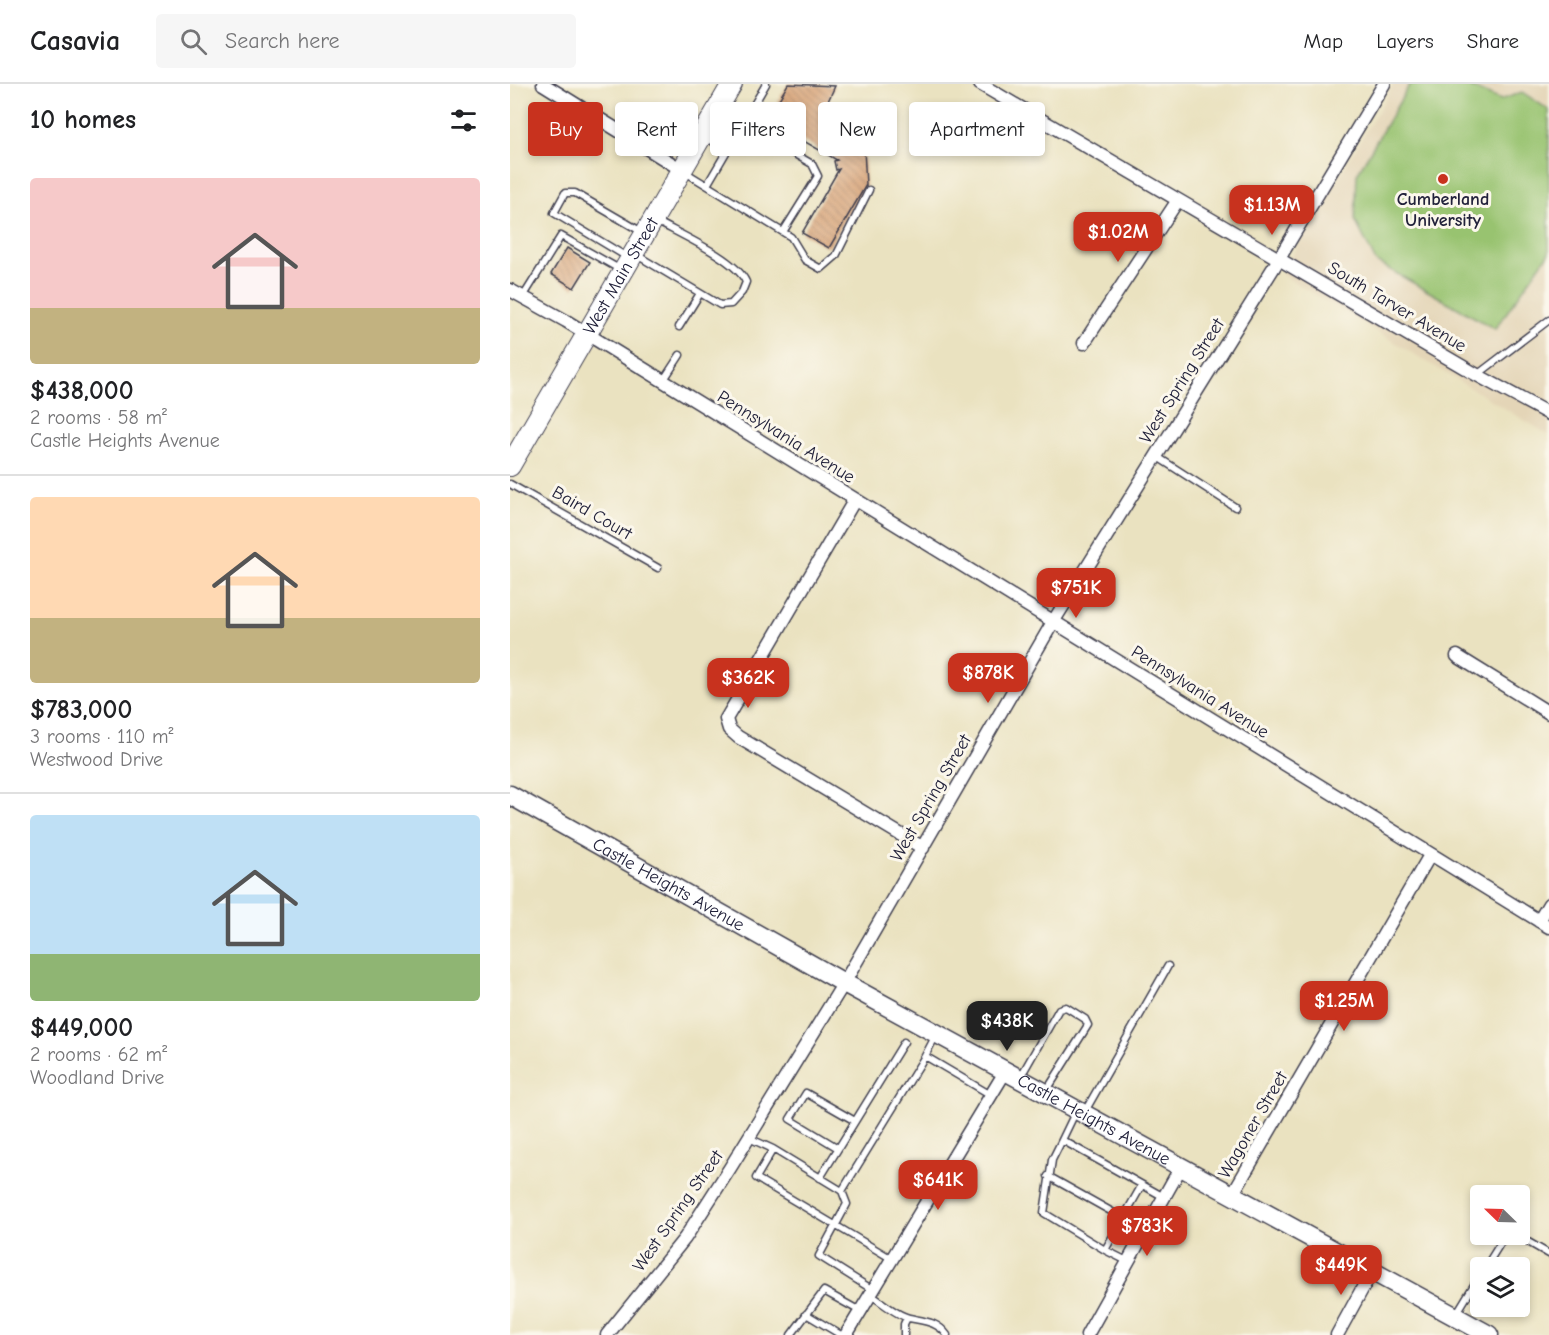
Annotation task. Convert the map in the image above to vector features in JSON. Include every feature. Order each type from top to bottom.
[{"type":"main road","name":"West Main Street","points":[[510,466],[732,84]]},
{"type":"street","points":[[543,84],[682,170]]},
{"type":"street","name":"South Tarver Avenue","points":[[980,84],[1280,257],[1477,375],[1549,414]]},
{"type":"street","name":"West Spring Street","points":[[607,1335],[685,1238],[749,1138],[844,983],[1053,622],[1280,257],[1384,84]]},
{"type":"street","points":[[1084,343],[1178,200]]},
{"type":"street","name":"Pennsylvania Avenue","points":[[510,290],[588,335],[854,501],[1544,924]]},
{"type":"street","points":[[854,501],[726,719],[729,729],[738,737],[923,848]]},
{"type":"street","points":[[1457,656],[1549,713]]},
{"type":"street","name":"Castle Heights Avenue","points":[[510,795],[1012,1076],[1182,1166],[1490,1335]]},
{"type":"street","name":"Wagoner Street","points":[[1232,1195],[1430,855]]},
{"type":"street","points":[[1544,924],[1549,904]]},
{"type":"street","points":[[846,1335],[991,1095],[1012,1076]]},
{"type":"street","points":[[1087,1335],[1182,1166]]},
{"type":"street","points":[[1337,1335],[1372,1271]]},
{"type":"lane","points":[[756,102],[766,84]]},
{"type":"lane","points":[[702,136],[710,140]]},
{"type":"lane","points":[[707,185],[724,156]]},
{"type":"lane","points":[[783,232],[819,176],[812,164],[798,156]]},
{"type":"lane","points":[[682,170],[791,237],[805,261],[821,269],[836,256],[869,190]]},
{"type":"lane","points":[[561,236],[630,262],[720,305],[731,304],[742,292],[746,282],[742,274],[730,264],[650,227],[624,222],[575,194],[565,193],[554,213],[630,262]]},
{"type":"lane","points":[[523,297],[561,236],[564,221]]},
{"type":"lane","points":[[679,327],[699,295]]},
{"type":"lane","points":[[1477,375],[1549,320]]},
{"type":"lane","points":[[663,381],[680,355]]},
{"type":"lane","points":[[1156,456],[1235,507]]},
{"type":"lane","name":"Baird Court","points":[[510,484],[658,568]]},
{"type":"lane","points":[[1127,1261],[1044,1213],[1048,1176],[1052,1160],[1062,1140],[1168,966]]},
{"type":"lane","points":[[1012,1076],[1059,1009],[1066,1007],[1085,1019],[1088,1025],[1045,1093]]},
{"type":"lane","points":[[843,1191],[937,1034]]},
{"type":"lane","points":[[820,1178],[903,1042]]},
{"type":"lane","points":[[925,1056],[991,1095]]},
{"type":"lane","points":[[838,1148],[790,1119],[806,1093],[855,1120]]},
{"type":"lane","points":[[749,1138],[843,1191],[847,1204],[838,1226],[819,1256],[907,1318],[925,1319],[947,1335]]},
{"type":"lane","points":[[1062,1140],[1164,1197]]},
{"type":"lane","points":[[772,1149],[756,1178],[892,1259]]},
{"type":"lane","points":[[1048,1176],[1123,1218]]},
{"type":"lane","points":[[1105,1250],[1142,1185]]},
{"type":"lane","points":[[1530,1243],[1549,1254]]},
{"type":"lane","points":[[791,1335],[824,1291],[860,1311]]},
{"type":"lane","points":[[1455,1316],[1470,1291]]},
{"type":"lane","points":[[806,1314],[841,1335]]},
{"type":"lane","points":[[904,1335],[904,1324],[907,1318]]},
{"type":"shaded area","name":"Cumberland University","points":[[1394,84],[1549,84],[1549,435],[1281,274]]},
{"type":"green space","points":[[1410,84],[1464,84],[1501,100],[1522,92],[1549,110],[1549,253],[1495,329],[1376,262],[1355,220],[1357,174]]},
{"type":"building","points":[[788,84],[835,86],[828,102],[818,102],[818,149],[806,142],[806,102],[778,102]]},
{"type":"building","points":[[830,156],[864,156],[866,185],[829,248],[802,233],[839,169],[836,170],[834,161],[837,160]]},
{"type":"building","points":[[567,248],[590,262],[574,288],[551,274]]},
{"type":"place","name":"Cumberland University","points":[[1443,179]]}]
